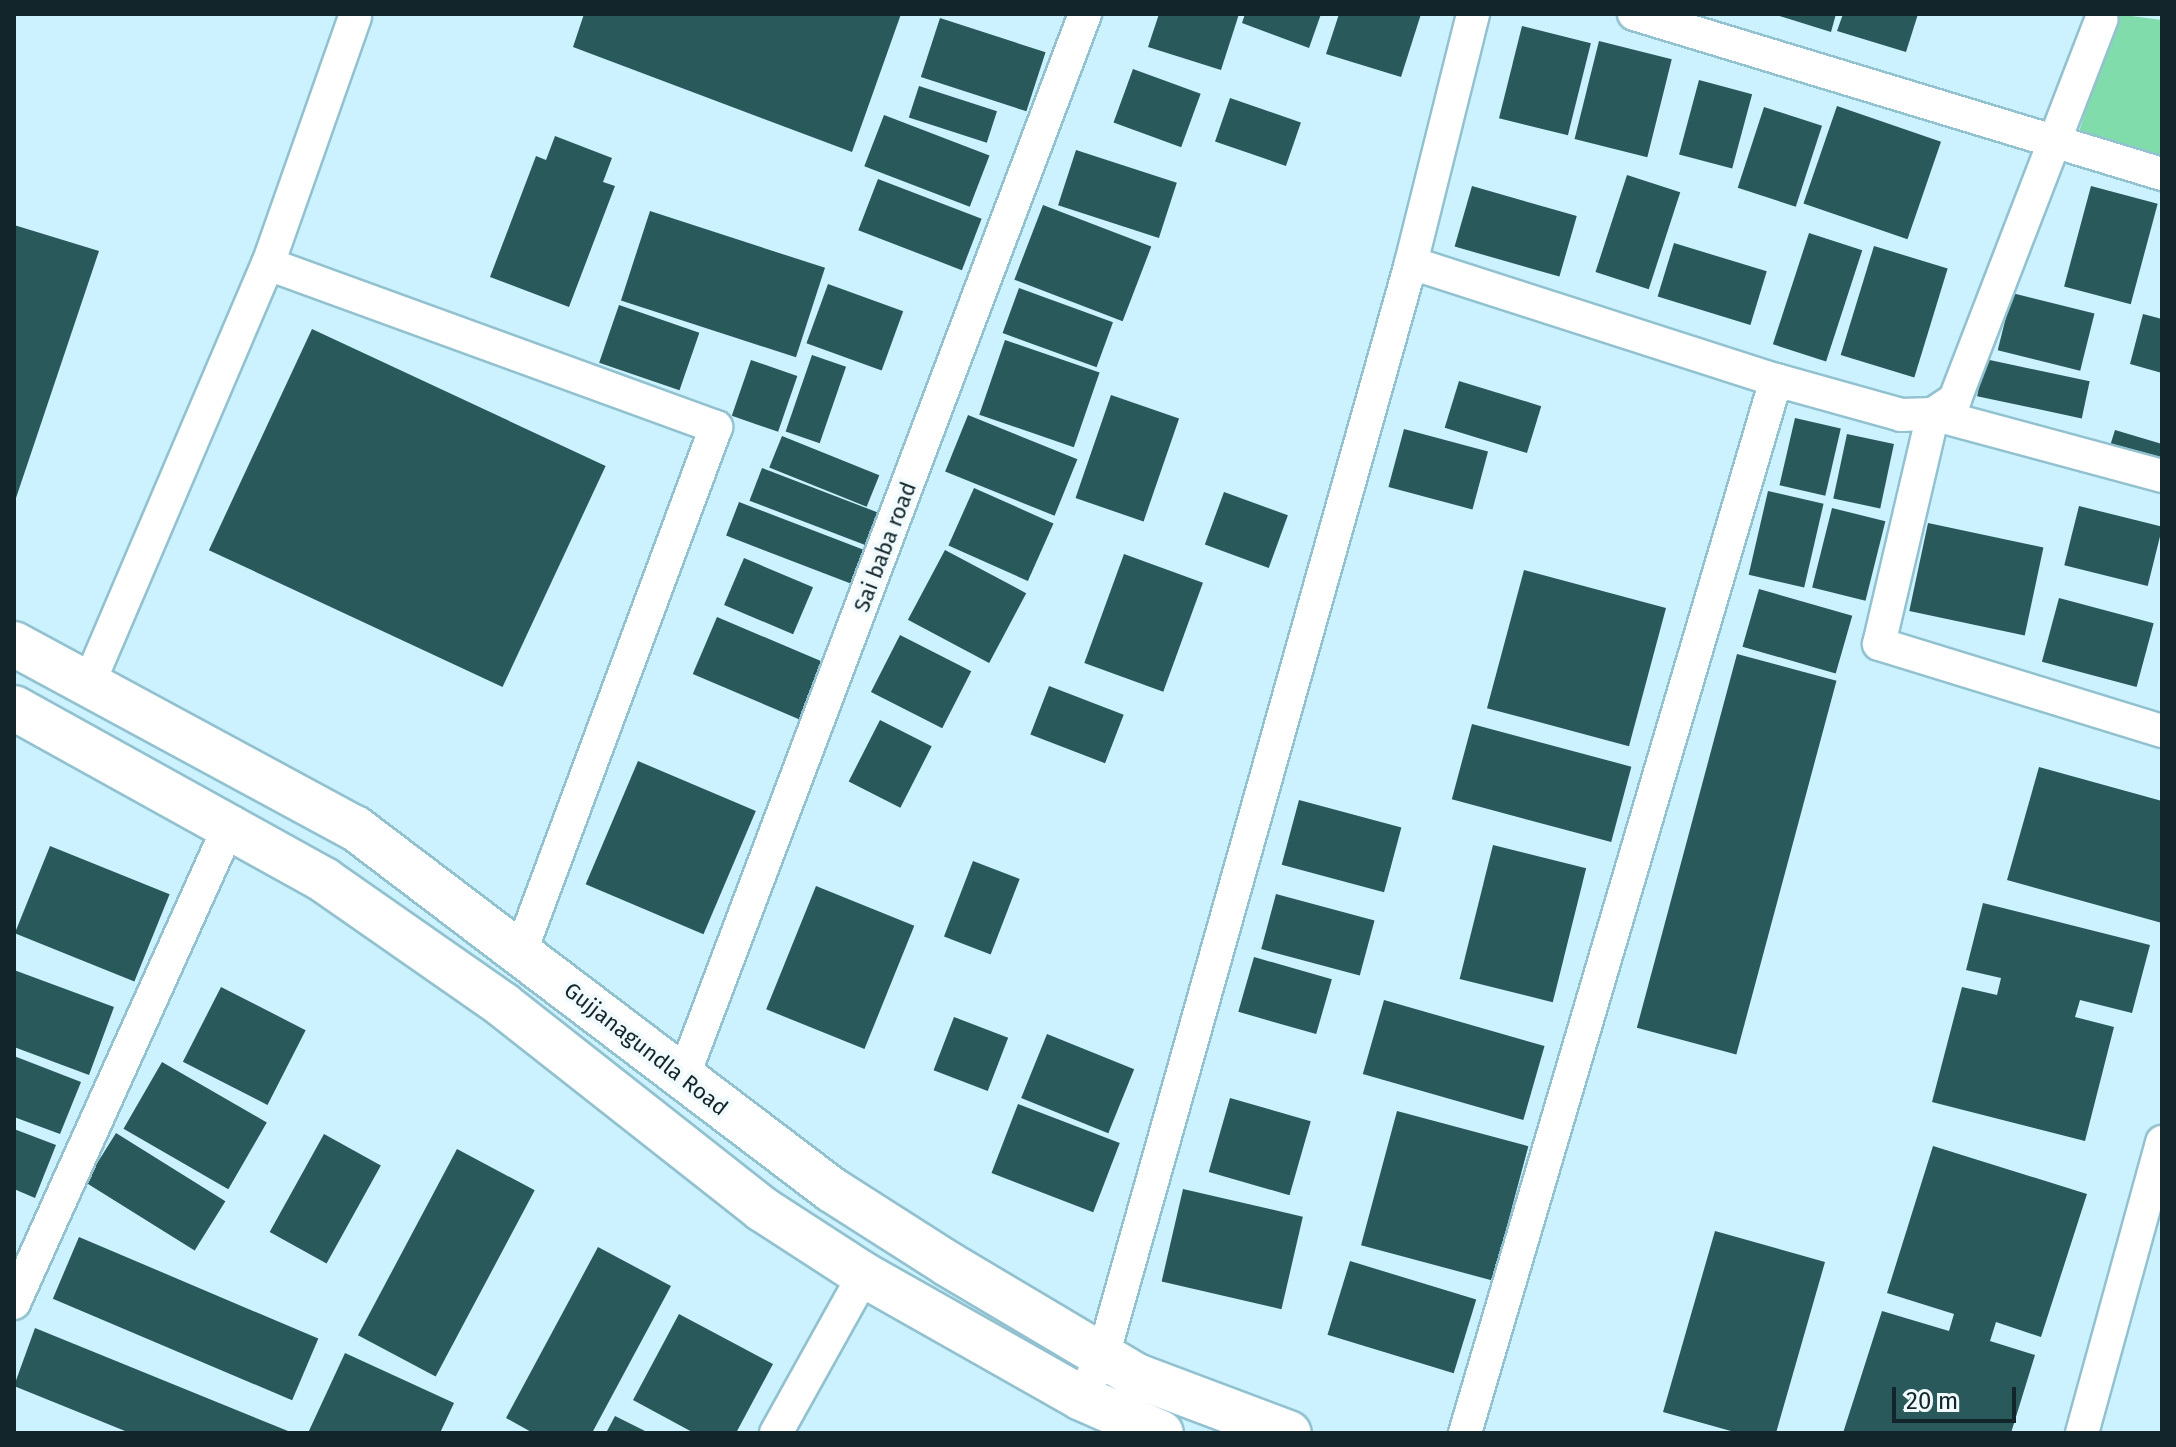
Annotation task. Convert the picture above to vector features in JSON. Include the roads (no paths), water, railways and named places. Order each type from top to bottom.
[{"type":"main road","name":"Gujjanagundla Road","points":[[14,644],[355,828],[521,951],[682,1080],[832,1190],[1103,1356],[1289,1433]]},
{"type":"main road","points":[[14,708],[231,822],[425,947],[673,1144],[864,1275],[1081,1398],[1156,1432]]},
{"type":"street","name":"Sai baba road","points":[[682,1080],[1085,14]]},
{"type":"street","points":[[1081,1398],[1103,1356],[1411,263],[1473,14]]},
{"type":"street","points":[[1634,14],[2056,147],[2162,174]]},
{"type":"street","points":[[89,683],[268,264],[355,17]]},
{"type":"street","points":[[2102,19],[2056,147],[1955,399],[1933,414],[1879,644],[2162,731]]},
{"type":"street","points":[[1411,263],[1776,380],[1901,415],[1933,414],[2162,476]]},
{"type":"street","points":[[268,264],[716,427],[521,951]]},
{"type":"street","points":[[1465,1433],[1776,380]]},
{"type":"street","points":[[14,1303],[231,822]]},
{"type":"street","points":[[2082,1433],[2162,1142]]},
{"type":"street","points":[[776,1433],[864,1275]]}]
